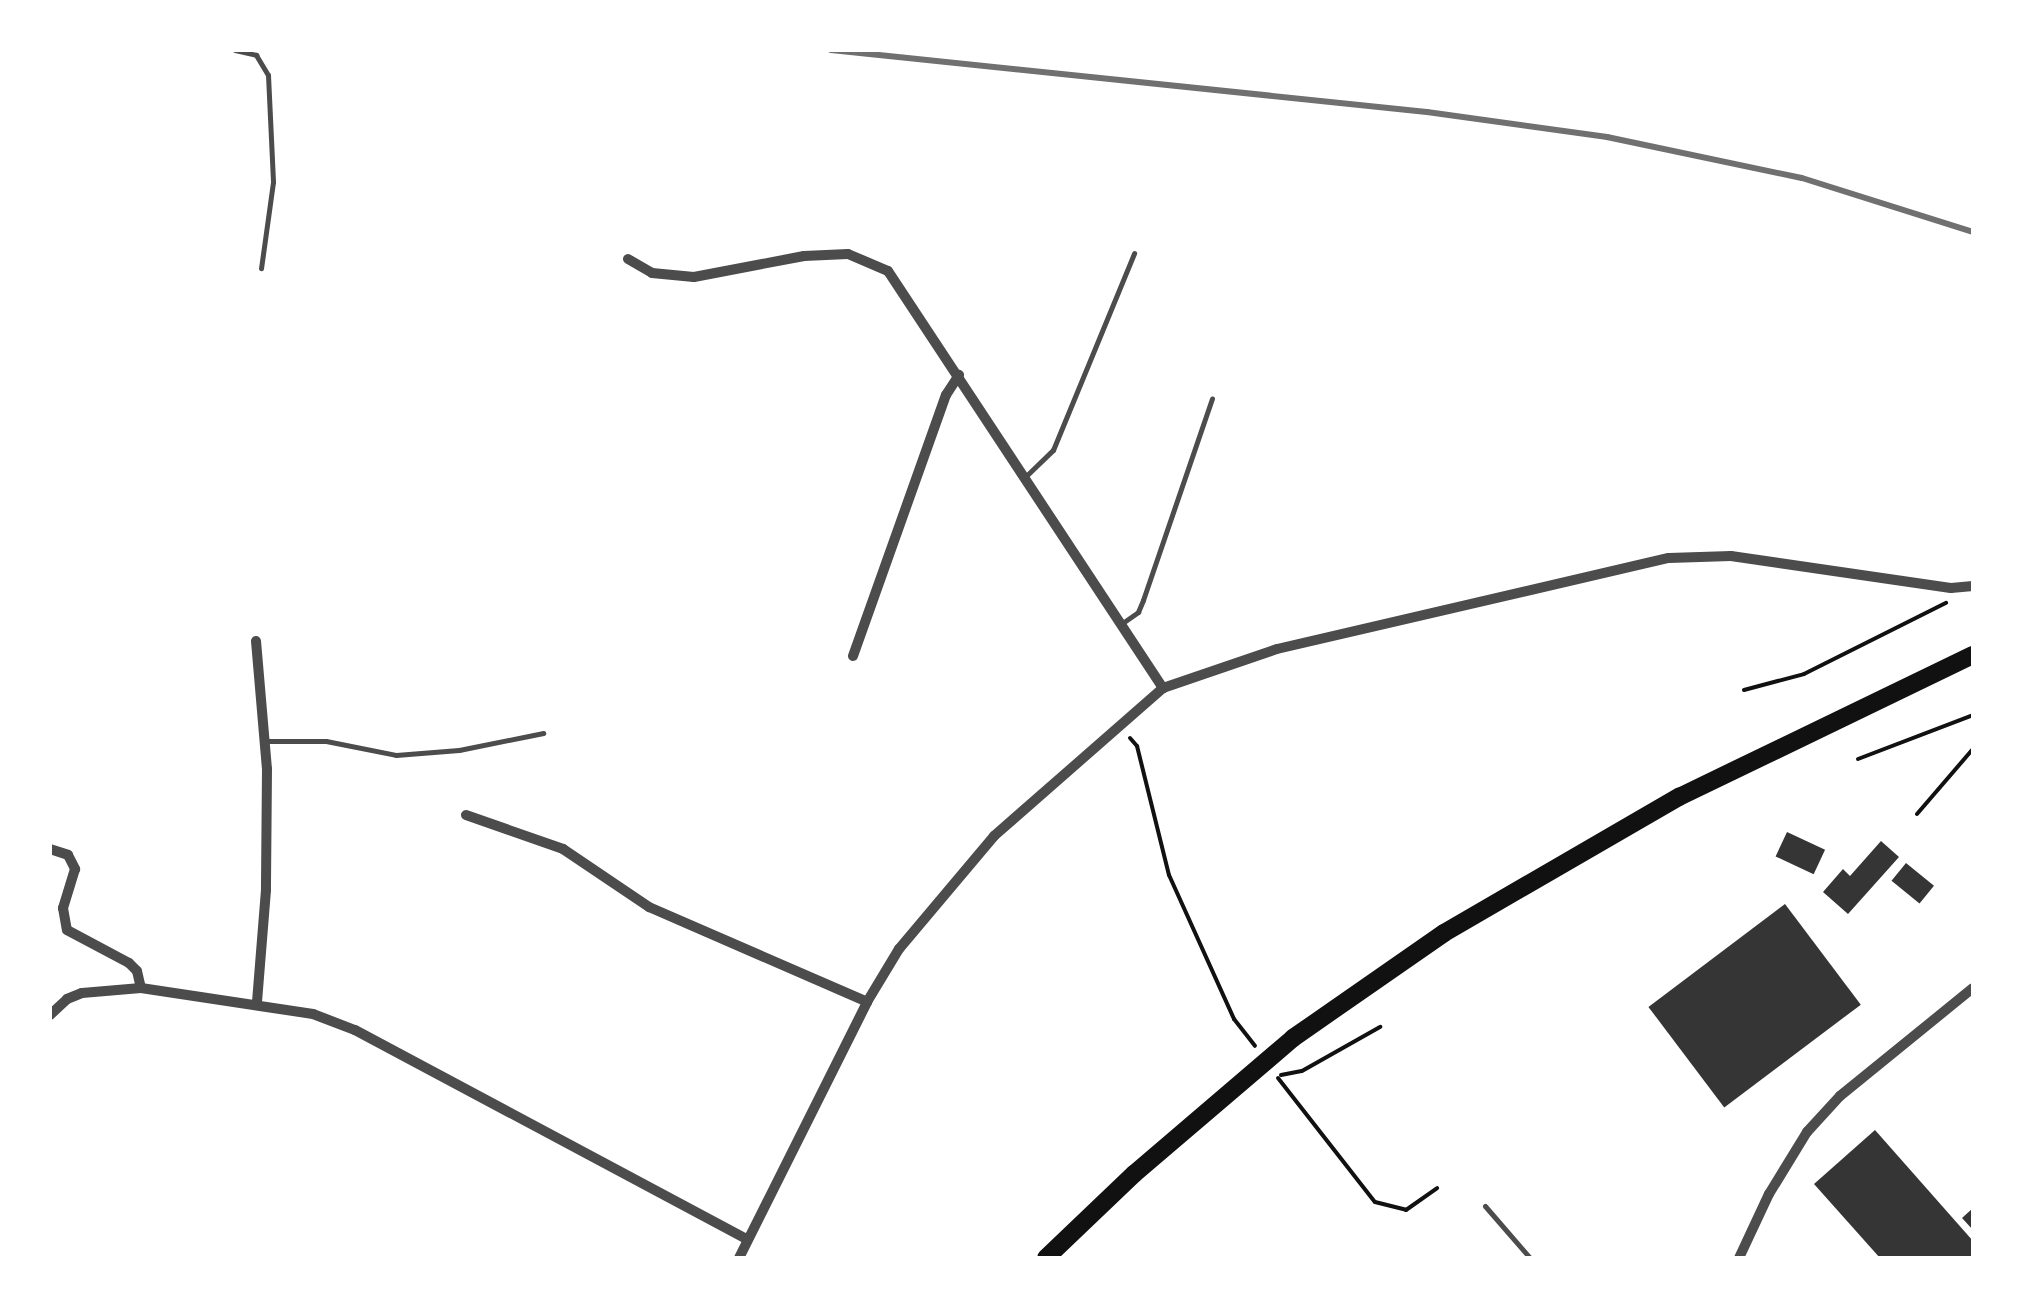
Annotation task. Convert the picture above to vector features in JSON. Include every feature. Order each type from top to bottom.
[{"type":"main road","points":[[1046,1258],[1232,1087],[1362,988],[1542,873],[1679,797],[1973,655]]},
{"type":"street","points":[[628,259],[652,273],[694,277],[804,256],[863,256],[898,282],[1163,688]]},
{"type":"street","points":[[854,656],[950,386],[959,375]]},
{"type":"street","points":[[739,1258],[867,1002],[940,896],[994,836],[1163,688],[1276,649],[1668,558],[1730,556],[1951,588],[1973,586]]},
{"type":"street","points":[[256,641],[266,741],[266,890],[257,1003]]},
{"type":"street","points":[[466,814],[563,849],[648,907],[867,1002]]},
{"type":"street","points":[[50,849],[68,855],[74,868],[63,908],[68,930],[129,963],[137,972],[141,988]]},
{"type":"street","points":[[50,1015],[67,999],[82,993],[141,988],[313,1014],[356,1030],[746,1239]]},
{"type":"street","points":[[1739,1258],[1768,1194],[1806,1132],[1840,1096],[1973,988]]},
{"type":"lane","points":[[235,50],[256,55],[268,75],[273,182],[262,268]]},
{"type":"lane","points":[[1025,476],[1053,450],[1134,253]]},
{"type":"lane","points":[[1121,624],[1138,612],[1143,600],[1212,398]]},
{"type":"lane","points":[[266,741],[326,741],[396,755],[459,750],[544,733]]},
{"type":"lane","points":[[1485,1206],[1530,1258]]},
{"type":"path","points":[[1744,690],[1804,674],[1956,598]]},
{"type":"path","points":[[1858,759],[1973,715]]},
{"type":"path","points":[[1120,728],[1137,746],[1169,875],[1234,1019],[1255,1047]]},
{"type":"path","points":[[1917,814],[1973,749]]},
{"type":"path","points":[[1380,1027],[1302,1071],[1276,1075],[1375,1202],[1406,1210],[1437,1188]]},
{"type":"building","points":[[1787,832],[1825,850],[1814,874],[1776,856]]},
{"type":"building","points":[[1881,841],[1899,857],[1848,914],[1823,892],[1843,869],[1850,876]]},
{"type":"building","points":[[1906,863],[1934,886],[1920,904],[1892,881]]},
{"type":"building","points":[[1785,904],[1861,1005],[1724,1108],[1648,1007]]},
{"type":"building","points":[[1875,1130],[1973,1241],[1973,1258],[1880,1258],[1814,1184]]},
{"type":"building","points":[[1973,1208],[1973,1230],[1962,1218]]},
{"type":"railway","points":[[831,50],[1427,112],[1607,137],[1802,178],[1973,232]]}]
